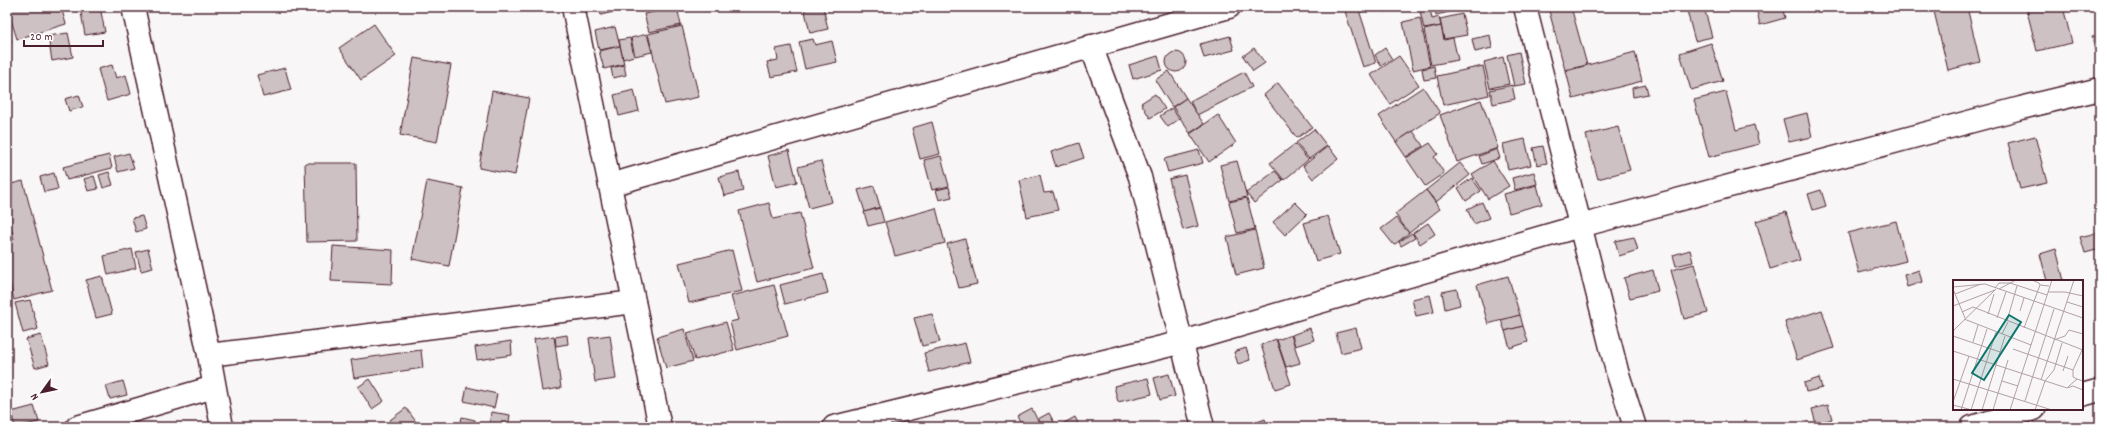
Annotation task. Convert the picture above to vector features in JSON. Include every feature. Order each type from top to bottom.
[{"type":"street","points":[[133,7],[209,355],[222,427]]},
{"type":"street","points":[[573,7],[660,427]]},
{"type":"street","points":[[610,185],[1229,7]]},
{"type":"street","points":[[1525,7],[1617,371],[1635,427]]},
{"type":"street","points":[[1091,46],[1140,177],[1183,342],[1203,427]]},
{"type":"street","points":[[834,427],[1183,342],[1580,226],[2014,110],[2100,89]]},
{"type":"street","points":[[209,355],[634,302]]},
{"type":"street","points":[[77,427],[214,387]]},
{"type":"street","points":[[2083,395],[2100,390]]},
{"type":"street","points":[[1972,427],[2031,410]]},
{"type":"building","points":[[7,7],[61,7],[66,24],[17,39]]},
{"type":"building","points":[[80,7],[100,7],[105,32],[85,35]]},
{"type":"building","points":[[599,7],[620,7],[621,10],[601,15]]},
{"type":"building","points":[[658,7],[677,7],[681,25],[649,32],[644,14],[659,11]]},
{"type":"building","points":[[735,7],[749,7],[749,8],[736,11]]},
{"type":"building","points":[[804,7],[823,7],[828,29],[810,33]]},
{"type":"building","points":[[1358,7],[1376,63],[1363,67],[1344,8]]},
{"type":"building","points":[[1359,7],[1370,7],[1371,8],[1361,12]]},
{"type":"building","points":[[1383,7],[1408,7],[1384,12]]},
{"type":"building","points":[[1434,7],[1472,7],[1436,15]]},
{"type":"building","points":[[1548,7],[1571,7],[1587,65],[1565,70]]},
{"type":"building","points":[[1686,7],[1704,7],[1712,37],[1695,41]]},
{"type":"building","points":[[1756,7],[1782,7],[1785,18],[1760,25]]},
{"type":"building","points":[[1933,7],[1967,7],[1980,62],[1948,70]]},
{"type":"building","points":[[2026,7],[2063,7],[2072,43],[2037,51]]},
{"type":"building","points":[[1430,9],[1432,19],[1439,17],[1441,26],[1424,29],[1420,11]]},
{"type":"building","points":[[1462,14],[1467,35],[1444,39],[1440,19]]},
{"type":"building","points":[[1420,18],[1430,66],[1413,70],[1403,22]]},
{"type":"building","points":[[374,24],[396,56],[361,80],[339,48]]},
{"type":"building","points":[[7,26],[12,43],[7,44]]},
{"type":"building","points":[[682,26],[699,97],[665,104],[648,34]]},
{"type":"building","points":[[1441,26],[1444,40],[1453,38],[1458,60],[1431,65],[1424,30]]},
{"type":"building","points":[[615,27],[620,46],[599,50],[595,32]]},
{"type":"building","points":[[68,33],[73,57],[52,61],[48,36]]},
{"type":"building","points":[[647,34],[652,52],[635,56],[631,38]]},
{"type":"building","points":[[1490,35],[1492,48],[1475,52],[1472,39]]},
{"type":"building","points":[[2100,35],[2100,50],[2095,51],[2092,37]]},
{"type":"building","points":[[1230,36],[1234,50],[1204,58],[1200,44]]},
{"type":"building","points":[[630,38],[634,56],[623,59],[619,40]]},
{"type":"building","points":[[813,39],[815,45],[832,41],[837,62],[805,69],[799,42]]},
{"type":"building","points":[[1711,43],[1723,81],[1691,90],[1680,53]]},
{"type":"building","points":[[620,46],[624,64],[604,69],[599,51]]},
{"type":"building","points":[[791,46],[797,72],[771,77],[767,62],[778,60],[776,49]]},
{"type":"building","points":[[1254,48],[1265,63],[1253,71],[1243,56]]},
{"type":"building","points":[[1385,48],[1392,59],[1381,66],[1375,55]]},
{"type":"building","points":[[1176,52],[1183,55],[1186,62],[1183,69],[1176,72],[1169,69],[1166,62],[1169,55]]},
{"type":"building","points":[[1519,52],[1526,84],[1514,86],[1507,55]]},
{"type":"building","points":[[1635,52],[1642,81],[1573,99],[1566,71]]},
{"type":"building","points":[[1158,56],[1162,70],[1133,79],[1129,65]]},
{"type":"building","points":[[1399,56],[1419,85],[1390,104],[1371,75]]},
{"type":"building","points":[[1503,57],[1509,84],[1490,88],[1484,62]]},
{"type":"building","points":[[414,58],[451,65],[437,142],[400,135]]},
{"type":"building","points":[[112,65],[116,78],[126,75],[131,94],[107,101],[98,69]]},
{"type":"building","points":[[624,65],[626,75],[613,78],[611,68]]},
{"type":"building","points":[[1434,66],[1436,78],[1424,80],[1422,69]]},
{"type":"building","points":[[1483,66],[1489,95],[1443,105],[1437,76]]},
{"type":"building","points":[[285,68],[291,90],[263,97],[257,75]]},
{"type":"building","points":[[1169,71],[1186,98],[1172,107],[1155,80]]},
{"type":"building","points":[[1244,72],[1252,87],[1197,115],[1190,101]]},
{"type":"building","points":[[1278,83],[1312,127],[1297,138],[1264,95]]},
{"type":"building","points":[[1512,85],[1515,99],[1493,104],[1490,90]]},
{"type":"building","points":[[1646,85],[1648,94],[1633,97],[1632,88]]},
{"type":"building","points":[[1423,87],[1440,113],[1396,142],[1379,116]]},
{"type":"building","points":[[634,90],[639,111],[619,116],[614,95]]},
{"type":"building","points":[[492,91],[529,98],[515,175],[479,168]]},
{"type":"building","points":[[1726,92],[1736,130],[1754,125],[1759,144],[1709,157],[1694,100]]},
{"type":"building","points":[[1155,94],[1165,109],[1150,118],[1141,103]]},
{"type":"building","points":[[79,95],[83,107],[69,111],[65,99]]},
{"type":"building","points":[[1186,98],[1204,124],[1190,133],[1173,107]]},
{"type":"building","points":[[1481,100],[1498,148],[1457,162],[1440,115]]},
{"type":"building","points":[[1172,108],[1179,119],[1168,127],[1160,116]]},
{"type":"building","points":[[1807,113],[1812,137],[1789,142],[1783,119]]},
{"type":"building","points":[[1218,115],[1236,143],[1209,162],[1190,134]]},
{"type":"building","points":[[932,122],[940,154],[920,159],[912,128]]},
{"type":"building","points":[[1618,127],[1630,170],[1598,179],[1586,135]]},
{"type":"building","points":[[1314,129],[1327,146],[1309,159],[1296,143]]},
{"type":"building","points":[[1413,131],[1423,146],[1406,157],[1396,142]]},
{"type":"building","points":[[2035,136],[2047,183],[2020,189],[2008,143]]},
{"type":"building","points":[[1525,139],[1531,165],[1508,170],[1503,144]]},
{"type":"building","points":[[1079,143],[1084,158],[1056,167],[1051,152]]},
{"type":"building","points":[[1430,143],[1438,154],[1434,157],[1444,173],[1425,186],[1406,158]]},
{"type":"building","points":[[1295,144],[1308,160],[1284,180],[1270,163]]},
{"type":"building","points":[[1328,146],[1338,159],[1313,179],[1303,166]]},
{"type":"building","points":[[1543,146],[1547,163],[1537,165],[1533,148]]},
{"type":"building","points":[[1497,149],[1500,158],[1482,164],[1479,156]]},
{"type":"building","points":[[789,150],[797,182],[776,187],[768,156]]},
{"type":"building","points":[[1199,150],[1203,163],[1168,172],[1164,159]]},
{"type":"building","points":[[129,153],[134,168],[118,172],[114,157]]},
{"type":"building","points":[[109,155],[112,168],[67,180],[63,167]]},
{"type":"building","points":[[941,156],[949,186],[932,190],[924,160]]},
{"type":"building","points":[[821,161],[832,202],[809,208],[798,167]]},
{"type":"building","points":[[1237,161],[1247,197],[1229,201],[1220,165]]},
{"type":"building","points":[[1493,161],[1509,186],[1488,199],[1472,174]]},
{"type":"building","points":[[305,163],[356,163],[357,241],[307,242]]},
{"type":"building","points":[[1460,163],[1470,175],[1436,202],[1426,190]]},
{"type":"building","points":[[1275,171],[1283,180],[1254,203],[1246,193]]},
{"type":"building","points":[[109,172],[113,185],[103,188],[99,175]]},
{"type":"building","points":[[739,172],[743,191],[724,196],[719,177]]},
{"type":"building","points":[[1534,172],[1537,184],[1515,190],[1512,178]]},
{"type":"building","points":[[54,173],[58,189],[44,192],[40,177]]},
{"type":"building","points":[[1040,175],[1044,193],[1053,192],[1058,210],[1027,217],[1019,180]]},
{"type":"building","points":[[1185,175],[1198,226],[1183,230],[1169,179]]},
{"type":"building","points":[[94,176],[98,189],[88,191],[84,179]]},
{"type":"building","points":[[1472,178],[1481,191],[1466,201],[1458,188]]},
{"type":"building","points":[[23,181],[52,290],[14,300],[7,272],[7,241],[14,239],[7,210],[7,185]]},
{"type":"building","points":[[427,181],[463,188],[449,266],[412,259]]},
{"type":"building","points":[[1537,185],[1542,204],[1509,213],[1504,194]]},
{"type":"building","points":[[874,186],[880,207],[865,212],[858,190]]},
{"type":"building","points":[[949,187],[952,197],[939,200],[936,190]]},
{"type":"building","points":[[1426,190],[1440,209],[1409,233],[1395,214]]},
{"type":"building","points":[[1821,190],[1826,206],[1813,210],[1808,194]]},
{"type":"building","points":[[1247,198],[1255,229],[1237,233],[1229,202]]},
{"type":"building","points":[[1295,202],[1307,214],[1285,235],[1273,222]]},
{"type":"building","points":[[1482,202],[1489,218],[1474,224],[1467,209]]},
{"type":"building","points":[[769,203],[773,219],[800,213],[814,268],[757,282],[739,211]]},
{"type":"building","points":[[880,208],[884,222],[868,226],[864,212]]},
{"type":"building","points":[[936,208],[945,243],[895,256],[885,222]]},
{"type":"building","points":[[1786,212],[1800,260],[1770,269],[1756,221]]},
{"type":"building","points":[[142,216],[146,229],[136,232],[132,218]]},
{"type":"building","points":[[1328,216],[1340,254],[1316,261],[1304,223]]},
{"type":"building","points":[[1396,218],[1409,233],[1394,245],[1381,229]]},
{"type":"building","points":[[1896,221],[1906,261],[1859,273],[1848,233]]},
{"type":"building","points":[[1428,223],[1435,234],[1420,244],[1413,233]]},
{"type":"building","points":[[1255,230],[1264,268],[1236,275],[1227,237]]},
{"type":"building","points":[[2100,232],[2100,249],[2085,253],[2080,237]]},
{"type":"building","points":[[1412,233],[1415,238],[1401,246],[1399,242]]},
{"type":"building","points":[[1634,237],[1638,250],[1619,256],[1615,241]]},
{"type":"building","points":[[965,239],[977,284],[959,288],[947,244]]},
{"type":"building","points":[[333,246],[393,250],[392,284],[331,281]]},
{"type":"building","points":[[132,249],[136,268],[108,275],[104,256]]},
{"type":"building","points":[[148,249],[153,268],[141,271],[136,252]]},
{"type":"building","points":[[2056,249],[2064,280],[2047,280],[2040,254]]},
{"type":"building","points":[[732,250],[742,291],[689,303],[679,263]]},
{"type":"building","points":[[1690,250],[1693,262],[1676,266],[1673,255]]},
{"type":"building","points":[[1694,264],[1708,313],[1684,319],[1671,270]]},
{"type":"building","points":[[1653,270],[1658,291],[1630,298],[1624,278]]},
{"type":"building","points":[[1919,270],[1922,282],[1907,287],[1904,275]]},
{"type":"building","points":[[823,274],[828,293],[785,304],[780,285]]},
{"type":"building","points":[[102,276],[112,314],[96,318],[86,280]]},
{"type":"building","points":[[1508,276],[1520,315],[1488,324],[1477,285]]},
{"type":"building","points":[[774,285],[788,336],[737,350],[730,322],[738,320],[731,296]]},
{"type":"building","points":[[1457,289],[1460,305],[1445,309],[1442,292]]},
{"type":"building","points":[[1430,295],[1434,312],[1416,316],[1412,299]]},
{"type":"building","points":[[30,300],[38,329],[23,333],[15,303]]},
{"type":"building","points":[[1822,310],[1834,348],[1797,360],[1785,322]]},
{"type":"building","points":[[932,314],[940,342],[922,346],[914,318]]},
{"type":"building","points":[[1520,315],[1523,326],[1505,331],[1501,320]]},
{"type":"building","points":[[726,322],[734,350],[695,360],[687,333]]},
{"type":"building","points":[[1523,326],[1528,342],[1510,348],[1505,331]]},
{"type":"building","points":[[1310,328],[1314,340],[1295,346],[1292,335]]},
{"type":"building","points":[[1356,328],[1361,348],[1341,353],[1336,333]]},
{"type":"building","points":[[684,329],[693,361],[666,368],[657,337]]},
{"type":"building","points":[[41,335],[49,364],[35,368],[26,339]]},
{"type":"building","points":[[567,335],[568,344],[556,346],[555,337]]},
{"type":"building","points":[[610,335],[616,379],[595,382],[589,338]]},
{"type":"building","points":[[1291,335],[1300,363],[1286,367],[1277,340]]},
{"type":"building","points":[[554,336],[561,388],[542,391],[534,339]]},
{"type":"building","points":[[1276,339],[1291,384],[1275,389],[1261,345]]},
{"type":"building","points":[[511,341],[512,355],[477,360],[475,347]]},
{"type":"building","points":[[965,343],[970,362],[929,372],[924,353]]},
{"type":"building","points":[[1246,348],[1250,360],[1238,364],[1234,352]]},
{"type":"building","points":[[421,350],[423,368],[354,378],[351,360]]},
{"type":"building","points":[[1169,374],[1175,396],[1160,400],[1154,378]]},
{"type":"building","points":[[1148,378],[1152,394],[1118,402],[1114,386]]},
{"type":"building","points":[[1819,378],[1822,388],[1806,392],[1804,383]]},
{"type":"building","points":[[370,379],[384,401],[372,409],[358,387]]},
{"type":"building","points":[[123,381],[127,395],[110,399],[106,386]]},
{"type":"building","points":[[467,387],[497,394],[494,408],[464,401]]},
{"type":"building","points":[[1828,405],[1832,419],[1816,424],[1812,409]]},
{"type":"building","points":[[34,406],[39,422],[15,427],[11,412]]},
{"type":"building","points":[[406,408],[417,423],[412,427],[396,427],[390,420]]},
{"type":"building","points":[[1032,409],[1041,427],[1023,427],[1017,417]]},
{"type":"building","points":[[491,412],[510,415],[508,427],[489,427]]},
{"type":"building","points":[[1049,413],[1056,426],[1042,427],[1038,419]]},
{"type":"building","points":[[462,417],[475,420],[474,427],[460,427]]},
{"type":"building","points":[[1075,417],[1080,427],[1057,427]]},
{"type":"building","points":[[1265,419],[1268,427],[1245,427]]}]
